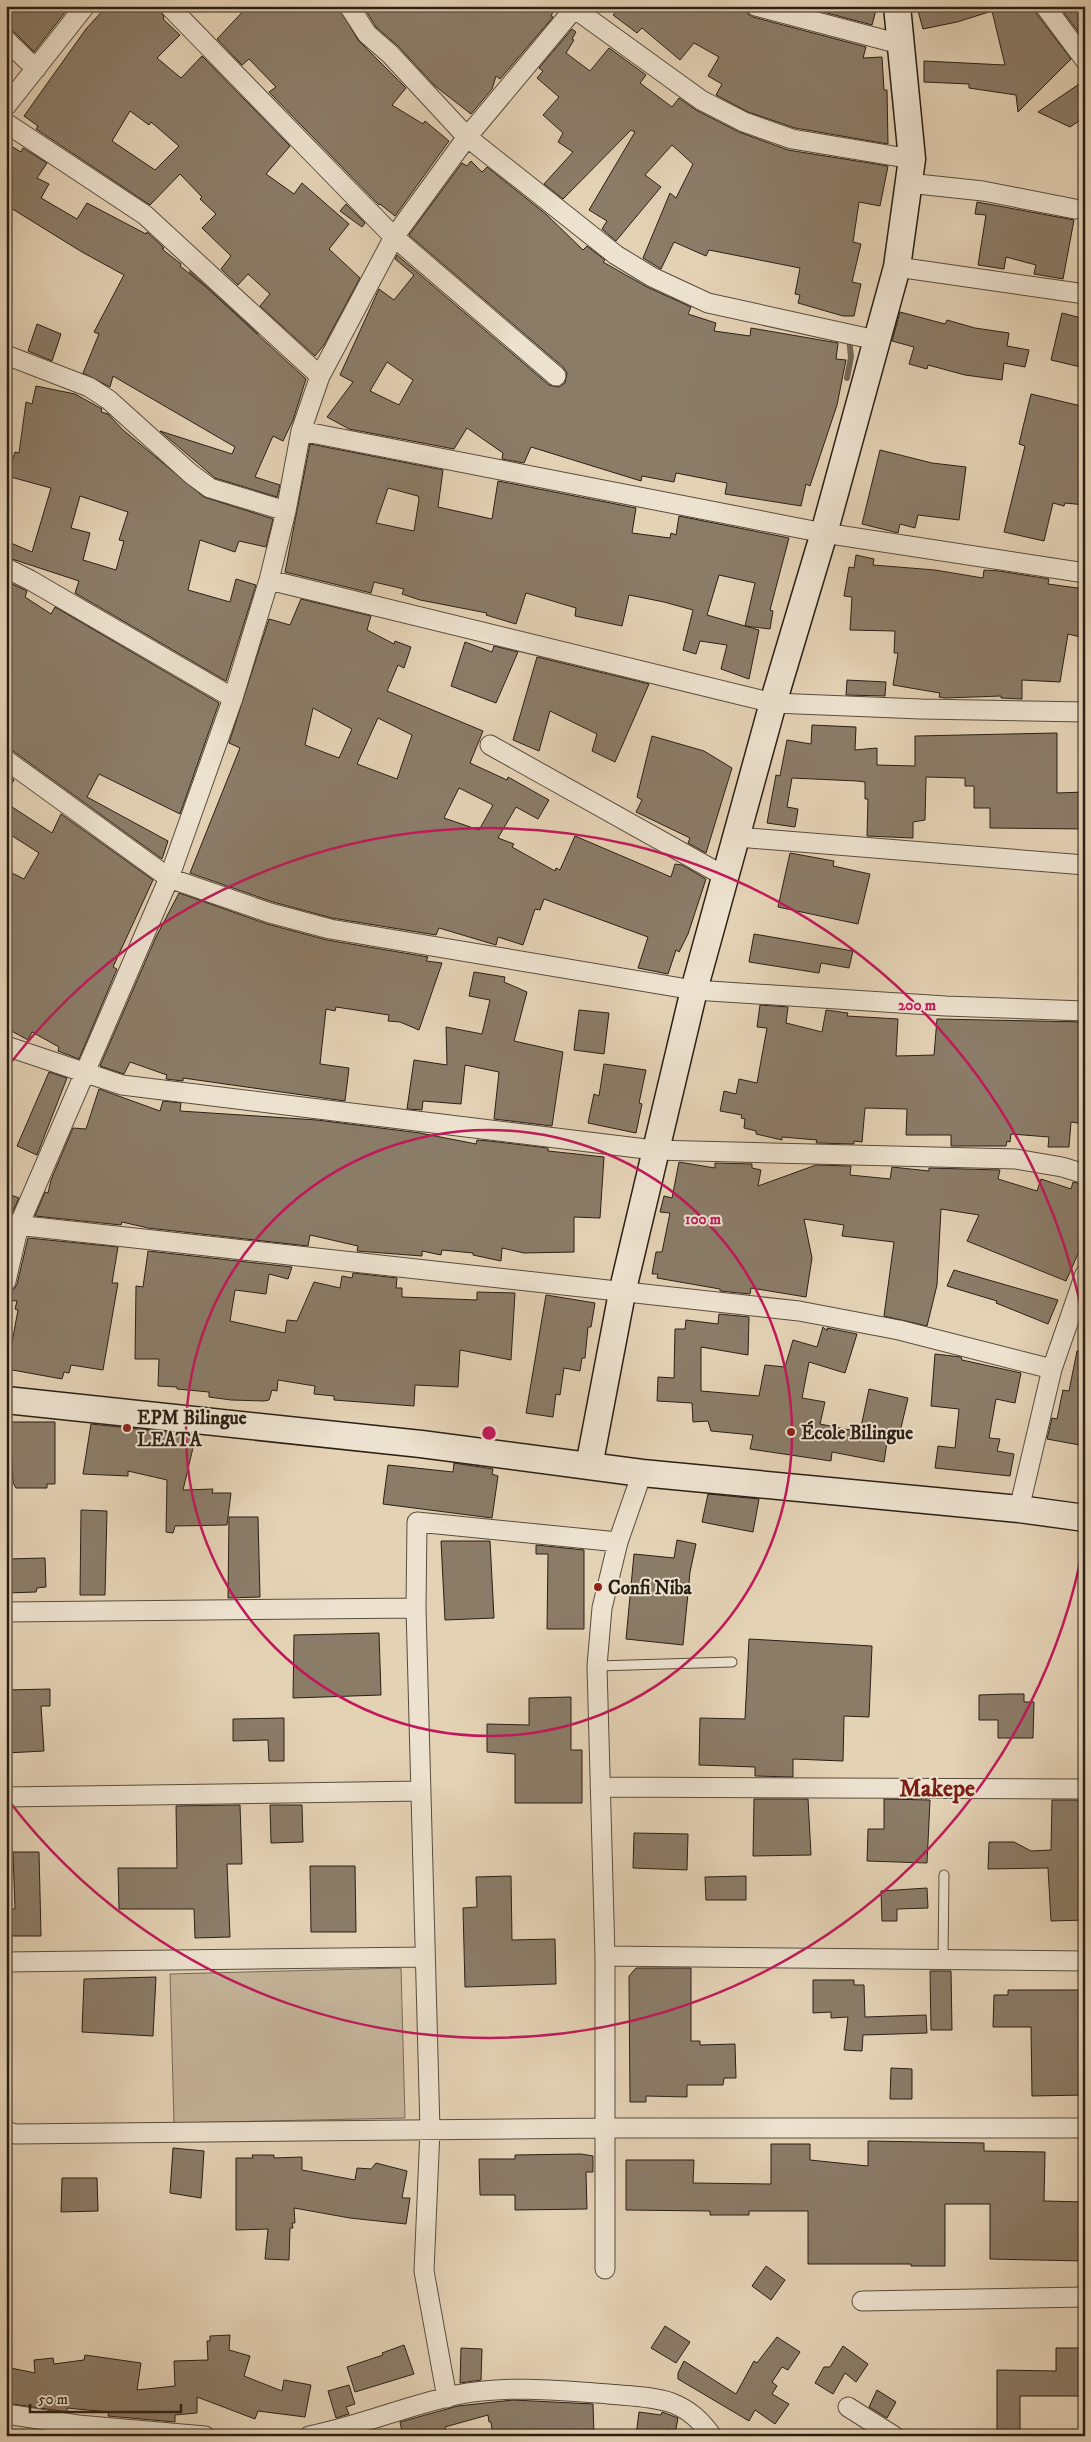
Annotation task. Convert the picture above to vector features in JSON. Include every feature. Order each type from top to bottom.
[{"type":"street","points":[[169,6],[394,237],[556,376]]},
{"type":"street","points":[[349,6],[367,34],[390,54],[467,137],[616,255],[652,277],[708,303],[876,340]]},
{"type":"street","points":[[756,6],[900,44]]},
{"type":"street","points":[[589,1466],[622,1293],[654,1150],[694,990],[773,703],[824,533],[897,267],[910,171],[897,6]]},
{"type":"street","points":[[1045,6],[1085,60]]},
{"type":"street","points":[[6,1281],[13,1225],[85,1072],[169,878],[233,698],[269,580],[286,511],[301,431],[320,376],[394,237],[467,137],[573,7],[702,100],[744,122],[792,139],[983,191],[1075,209]]},
{"type":"street","points":[[6,106],[36,69],[77,9]]},
{"type":"street","points":[[6,40],[36,69]]},
{"type":"street","points":[[6,123],[145,216],[320,376]]},
{"type":"street","points":[[897,267],[1085,294]]},
{"type":"street","points":[[6,355],[88,387],[110,400],[191,474],[210,488],[286,511]]},
{"type":"street","points":[[301,431],[824,533],[1085,573]]},
{"type":"street","points":[[6,568],[30,580],[233,698]]},
{"type":"street","points":[[269,580],[773,703],[921,710],[1085,712]]},
{"type":"street","points":[[490,745],[726,877]]},
{"type":"street","points":[[6,760],[169,878],[270,912],[330,929],[694,990],[946,1006],[1085,1011]]},
{"type":"street","points":[[737,837],[1085,865]]},
{"type":"street","points":[[6,1046],[122,1085],[654,1150],[1016,1159],[1062,1167],[1085,1174]]},
{"type":"street","points":[[13,1225],[799,1311],[898,1330],[1052,1369]]},
{"type":"street","points":[[1019,1509],[1052,1369],[1085,1274]]},
{"type":"street","points":[[6,1400],[411,1443],[642,1473],[1019,1509],[1085,1518]]},
{"type":"street","points":[[605,2268],[605,1956],[597,1666],[602,1608],[618,1542],[642,1473]]},
{"type":"street","points":[[447,2398],[424,2272],[430,2130],[416,1608],[417,1522],[618,1542]]},
{"type":"street","points":[[6,1612],[416,1608]]},
{"type":"street","points":[[600,1787],[1085,1789]]},
{"type":"street","points":[[6,1797],[421,1791]]},
{"type":"street","points":[[605,1956],[1085,1961]]},
{"type":"street","points":[[6,1962],[426,1958]]},
{"type":"street","points":[[6,2131],[15,2134],[606,2128],[1085,2128]]},
{"type":"street","points":[[862,2301],[1085,2297]]},
{"type":"street","points":[[309,2436],[447,2398],[504,2390],[574,2391],[638,2396],[671,2403],[697,2416],[712,2436]]},
{"type":"street","points":[[848,2407],[894,2436]]},
{"type":"street","points":[[6,2414],[78,2425],[205,2436]]},
{"type":"lane","points":[[597,1666],[732,1662]]},
{"type":"lane","points":[[943,1959],[944,1875]]},
{"type":"shaded area","points":[[401,1968],[405,2118],[174,2123],[170,1974]]},
{"type":"building","points":[[6,6],[70,6],[34,52],[14,32],[6,29]]},
{"type":"building","points":[[107,6],[158,6],[164,17],[163,19],[180,35],[157,58],[181,78],[202,56],[290,146],[266,174],[294,194],[302,183],[349,224],[329,249],[360,278],[324,345],[315,356],[260,306],[270,294],[248,274],[238,285],[221,269],[231,256],[202,228],[216,214],[200,199],[202,197],[180,174],[150,205],[36,129],[38,126],[24,116],[86,29]],"holes":[[[130,111],[149,125],[151,122],[179,146],[155,170],[112,141]]]},
{"type":"building","points":[[248,6],[338,6],[358,40],[406,88],[392,105],[423,124],[425,121],[449,141],[395,216],[379,205],[269,92],[276,87],[249,59],[242,65],[217,39]]},
{"type":"building","points":[[363,6],[556,6],[551,16],[553,17],[500,79],[496,76],[492,89],[471,114],[435,86],[398,46],[376,27]]},
{"type":"building","points":[[621,6],[745,6],[748,14],[753,17],[866,47],[863,58],[882,57],[884,90],[887,90],[888,144],[795,128],[748,112],[716,95],[722,84],[708,76],[719,57],[694,43],[680,60],[642,28],[637,33],[613,15]]},
{"type":"building","points":[[801,6],[877,6],[872,25]]},
{"type":"building","points":[[938,6],[1034,6],[1036,13],[1071,59],[1018,112],[1016,95],[969,88],[969,84],[924,82],[924,61],[1005,65],[992,11],[957,22],[923,29],[918,11]]},
{"type":"building","points":[[1059,6],[1085,6],[1085,41]]},
{"type":"building","points":[[572,29],[576,32],[572,39],[574,40],[566,53],[590,71],[609,48],[646,75],[640,83],[672,107],[679,98],[696,110],[739,132],[788,150],[888,166],[880,206],[859,202],[853,242],[861,244],[852,282],[861,284],[854,316],[843,316],[798,303],[800,295],[795,294],[800,268],[709,250],[706,256],[674,242],[661,269],[643,258],[670,193],[676,198],[693,164],[672,145],[645,175],[661,187],[616,241],[602,229],[607,221],[589,210],[635,132],[631,130],[563,199],[544,184],[573,152],[558,142],[563,133],[543,115],[559,97],[537,78],[543,71],[539,68]]},
{"type":"building","points":[[1085,80],[1085,117],[1070,127],[1038,112]]},
{"type":"building","points":[[6,143],[21,152],[23,148],[47,163],[37,178],[49,184],[41,198],[77,219],[87,203],[146,234],[147,232],[164,248],[162,249],[181,264],[180,266],[206,287],[306,379],[293,420],[283,441],[273,436],[255,477],[280,485],[277,497],[215,478],[160,431],[232,454],[235,447],[113,376],[110,387],[83,373],[99,334],[94,332],[124,275],[82,252],[6,205]]},
{"type":"building","points":[[471,161],[482,172],[487,167],[547,215],[583,250],[587,246],[605,260],[603,262],[647,287],[691,307],[688,314],[716,323],[714,331],[750,336],[751,328],[838,343],[836,359],[846,360],[837,405],[810,486],[806,484],[801,506],[725,494],[727,483],[676,473],[674,482],[642,476],[641,481],[531,447],[524,463],[502,459],[503,453],[467,428],[454,449],[349,429],[327,417],[353,382],[340,375],[379,289],[394,300],[414,275],[395,259],[397,255],[549,385],[559,387],[565,383],[567,373],[563,367],[409,235],[462,163],[467,166]],"holes":[[[387,362],[413,380],[399,405],[370,391]]]},
{"type":"building","points":[[977,202],[1074,220],[1063,279],[1034,274],[1036,265],[1006,257],[1004,269],[978,265],[986,215],[975,214]]},
{"type":"building","points":[[346,204],[365,223],[362,227],[340,211]]},
{"type":"building","points":[[900,312],[945,324],[947,320],[975,328],[1009,333],[1007,346],[1029,350],[1025,367],[1004,363],[1002,380],[965,375],[928,365],[927,369],[909,364],[914,347],[892,341]]},
{"type":"building","points":[[1062,313],[1085,319],[1085,368],[1051,360]]},
{"type":"building","points":[[37,324],[61,334],[52,361],[28,351]]},
{"type":"building","points":[[36,386],[75,394],[102,409],[101,412],[108,414],[123,430],[204,497],[273,519],[266,547],[239,541],[235,552],[200,540],[188,590],[230,602],[236,579],[256,585],[226,681],[75,593],[79,581],[6,557],[6,541],[32,552],[51,488],[7,476],[15,452],[19,453],[26,402],[32,404]],"holes":[[[80,496],[128,512],[119,540],[124,541],[116,570],[83,560],[90,533],[71,528]]]},
{"type":"building","points":[[1031,394],[1085,407],[1085,505],[1065,503],[1064,506],[1053,503],[1044,541],[1004,532],[1025,446],[1019,444]]},
{"type":"building","points":[[310,444],[443,470],[438,507],[492,519],[498,481],[636,508],[632,533],[670,538],[671,533],[676,535],[679,516],[789,538],[770,610],[773,611],[770,629],[745,626],[759,630],[749,679],[721,669],[727,645],[700,641],[696,654],[683,650],[693,610],[664,602],[629,595],[622,626],[575,616],[576,608],[526,593],[516,624],[486,615],[487,613],[420,600],[402,594],[404,589],[374,582],[371,593],[285,572]],"holes":[[[388,488],[418,496],[414,531],[376,523]],[[719,575],[755,583],[745,626],[707,615]]]},
{"type":"building","points":[[880,450],[932,463],[966,467],[959,520],[918,515],[915,528],[900,524],[898,533],[862,524]]},
{"type":"building","points":[[856,555],[874,559],[873,565],[935,570],[983,578],[984,570],[999,571],[1049,579],[1048,584],[1085,589],[1085,638],[1068,634],[1060,682],[1022,680],[1022,699],[1001,698],[1001,696],[945,698],[939,697],[940,693],[893,685],[898,653],[894,653],[895,631],[850,630],[852,597],[844,596],[849,567],[854,568]]},
{"type":"building","points":[[6,581],[27,591],[25,597],[51,614],[55,607],[219,703],[180,814],[99,774],[87,797],[168,841],[162,859],[13,751],[6,749]]},
{"type":"building","points":[[301,599],[371,616],[367,630],[394,644],[395,641],[411,647],[404,668],[398,665],[387,691],[483,731],[470,763],[507,780],[508,777],[549,800],[538,819],[516,807],[498,838],[514,844],[512,847],[555,871],[556,868],[560,870],[575,836],[671,877],[675,864],[682,865],[706,879],[688,934],[679,952],[676,950],[668,974],[638,968],[648,937],[544,899],[540,910],[535,909],[523,945],[498,937],[496,945],[439,928],[436,935],[332,918],[273,902],[190,873],[240,748],[229,743],[269,619],[290,625]],"holes":[[[313,708],[352,729],[339,758],[305,745]],[[378,718],[412,735],[397,779],[357,764]],[[459,788],[493,805],[479,830],[444,818]]]},
{"type":"building","points":[[465,642],[492,652],[494,646],[518,652],[496,703],[451,686]]},
{"type":"building","points":[[537,657],[649,684],[615,762],[592,751],[597,734],[550,711],[539,751],[513,740]]},
{"type":"building","points":[[847,680],[886,682],[885,696],[846,695]]},
{"type":"building","points":[[812,725],[856,727],[855,750],[877,748],[877,765],[915,766],[915,736],[1057,733],[1057,793],[1085,792],[1085,829],[990,828],[990,808],[974,808],[974,786],[965,786],[965,778],[926,777],[925,820],[913,822],[913,838],[867,836],[868,799],[865,799],[865,782],[857,781],[792,778],[787,807],[798,809],[795,827],[767,823],[776,775],[780,776],[787,740],[811,744]]},
{"type":"building","points":[[652,736],[704,751],[732,768],[706,853],[688,843],[690,838],[636,812],[642,800],[637,797]]},
{"type":"building","points":[[6,774],[14,780],[6,793]]},
{"type":"building","points":[[6,803],[52,833],[61,814],[153,880],[113,967],[117,969],[79,1059],[58,1051],[59,1047],[32,1032],[28,1040],[6,1028],[6,870],[24,879],[39,853],[6,832]]},
{"type":"building","points":[[790,853],[834,861],[833,866],[870,874],[858,924],[778,907]]},
{"type":"building","points":[[179,893],[267,924],[327,940],[428,957],[426,961],[442,963],[419,1030],[400,1022],[388,1021],[389,1015],[336,1007],[335,1011],[326,1009],[320,1064],[349,1068],[345,1101],[183,1078],[183,1081],[166,1079],[167,1075],[130,1062],[124,1074],[100,1066],[156,937]]},
{"type":"building","points":[[754,934],[853,951],[849,968],[821,963],[819,973],[749,962]]},
{"type":"building","points":[[474,972],[505,977],[504,982],[527,992],[514,1041],[563,1052],[552,1126],[494,1119],[499,1072],[465,1065],[461,1104],[423,1101],[422,1110],[407,1109],[414,1060],[447,1065],[446,1027],[482,1034],[490,1000],[469,996]]},
{"type":"building","points":[[760,1005],[788,1007],[786,1023],[822,1032],[826,1010],[848,1013],[847,1016],[898,1019],[896,1056],[934,1055],[937,1019],[1085,1022],[1085,1124],[1071,1122],[1069,1147],[1048,1147],[1049,1137],[1011,1134],[1010,1142],[1007,1141],[1006,1146],[951,1146],[951,1135],[906,1135],[907,1109],[865,1108],[862,1142],[854,1141],[854,1144],[816,1143],[817,1140],[782,1137],[782,1140],[756,1134],[756,1131],[744,1128],[745,1119],[741,1118],[742,1115],[720,1111],[724,1091],[736,1094],[739,1079],[757,1083],[767,1028],[757,1027]]},
{"type":"building","points":[[579,1010],[609,1013],[604,1054],[574,1050]]},
{"type":"building","points":[[604,1064],[646,1070],[639,1103],[642,1104],[636,1133],[588,1123],[594,1094],[599,1096]]},
{"type":"building","points":[[49,1072],[67,1078],[37,1155],[17,1146]]},
{"type":"building","points":[[99,1089],[160,1111],[163,1101],[181,1103],[180,1111],[317,1120],[420,1133],[476,1144],[477,1140],[489,1141],[548,1148],[548,1151],[604,1157],[600,1218],[574,1217],[574,1252],[524,1253],[502,1248],[501,1261],[473,1255],[473,1253],[442,1250],[441,1255],[422,1251],[422,1256],[357,1251],[358,1246],[310,1235],[308,1246],[148,1228],[122,1222],[121,1225],[35,1216],[45,1192],[48,1193],[51,1180],[73,1128],[86,1129]]},
{"type":"building","points":[[679,1162],[715,1168],[715,1163],[752,1164],[752,1168],[761,1170],[758,1186],[816,1165],[851,1166],[850,1175],[890,1179],[892,1167],[929,1171],[929,1168],[1000,1170],[998,1179],[1037,1191],[1041,1179],[1071,1189],[1073,1182],[1085,1185],[1085,1238],[1066,1281],[967,1241],[979,1215],[941,1209],[937,1285],[927,1326],[884,1316],[894,1242],[842,1236],[844,1225],[804,1219],[812,1258],[806,1297],[751,1288],[750,1294],[720,1291],[720,1289],[657,1278],[658,1274],[652,1274],[656,1252],[662,1252],[670,1213],[660,1212],[664,1196],[672,1198]]},
{"type":"building","points":[[6,1193],[19,1198],[12,1213],[6,1213]]},
{"type":"building","points":[[28,1238],[118,1247],[112,1283],[118,1283],[103,1370],[71,1365],[69,1373],[64,1372],[62,1379],[7,1369],[18,1310],[15,1309],[17,1301],[6,1300],[6,1292],[14,1289],[17,1284]]},
{"type":"building","points":[[148,1251],[292,1267],[288,1279],[269,1274],[266,1294],[235,1290],[230,1321],[285,1333],[287,1320],[297,1321],[314,1282],[340,1288],[342,1276],[352,1278],[353,1273],[397,1278],[396,1288],[402,1288],[402,1297],[477,1300],[477,1292],[515,1293],[511,1360],[460,1350],[458,1387],[415,1385],[414,1406],[334,1400],[334,1396],[314,1394],[315,1386],[278,1380],[277,1391],[272,1390],[269,1400],[264,1401],[209,1397],[209,1392],[158,1386],[159,1359],[135,1359],[136,1286],[143,1287]]},
{"type":"building","points":[[954,1270],[1058,1300],[1048,1324],[996,1303],[997,1301],[947,1286]]},
{"type":"building","points":[[546,1295],[595,1303],[591,1327],[588,1327],[585,1358],[582,1358],[580,1371],[564,1368],[560,1395],[556,1394],[553,1417],[526,1413]]},
{"type":"building","points":[[719,1314],[749,1317],[748,1355],[701,1347],[701,1391],[759,1396],[765,1365],[785,1367],[793,1340],[817,1347],[823,1327],[827,1331],[827,1328],[857,1334],[845,1373],[809,1362],[802,1398],[825,1402],[820,1424],[860,1432],[869,1389],[908,1398],[900,1432],[889,1429],[884,1462],[832,1452],[831,1461],[750,1449],[753,1435],[711,1431],[708,1421],[693,1422],[692,1403],[657,1401],[658,1377],[674,1378],[675,1329],[685,1329],[686,1320],[718,1324]]},
{"type":"building","points":[[1077,1351],[1085,1352],[1085,1446],[1047,1439],[1052,1418],[1057,1419],[1063,1390],[1069,1391]]},
{"type":"building","points":[[935,1354],[961,1357],[962,1360],[1021,1373],[1015,1403],[996,1399],[989,1438],[1000,1439],[997,1451],[1014,1454],[1010,1476],[935,1468],[938,1446],[955,1448],[959,1409],[931,1406]]},
{"type":"building","points":[[6,1422],[55,1422],[55,1484],[47,1484],[47,1488],[16,1488],[13,1483],[12,1461],[6,1461]]},
{"type":"building","points":[[91,1424],[196,1435],[183,1490],[213,1489],[212,1493],[231,1493],[227,1525],[175,1526],[173,1533],[166,1532],[167,1480],[128,1471],[128,1476],[83,1474]]},
{"type":"building","points":[[454,1463],[493,1469],[492,1474],[498,1476],[492,1518],[383,1504],[388,1465],[453,1472]]},
{"type":"building","points":[[708,1494],[759,1499],[753,1532],[702,1522]]},
{"type":"building","points":[[81,1510],[107,1511],[105,1595],[80,1595]]},
{"type":"building","points":[[229,1517],[258,1517],[260,1597],[228,1598]]},
{"type":"building","points":[[677,1540],[696,1544],[690,1572],[683,1645],[626,1639],[634,1554],[674,1558]]},
{"type":"building","points":[[441,1541],[490,1541],[494,1618],[445,1620]]},
{"type":"building","points":[[536,1545],[584,1550],[584,1629],[547,1629],[548,1554],[536,1554]]},
{"type":"building","points":[[45,1558],[46,1587],[37,1588],[36,1592],[6,1593],[6,1559]]},
{"type":"building","points":[[379,1633],[381,1695],[293,1698],[294,1635]]},
{"type":"building","points":[[749,1639],[872,1646],[869,1717],[844,1716],[843,1761],[793,1759],[793,1777],[755,1776],[755,1767],[699,1765],[700,1718],[745,1719]]},
{"type":"building","points":[[50,1689],[50,1706],[41,1706],[44,1751],[6,1753],[6,1690]]},
{"type":"building","points":[[1024,1694],[1024,1702],[1034,1702],[1033,1738],[998,1738],[998,1720],[979,1720],[979,1695]]},
{"type":"building","points":[[571,1697],[571,1750],[582,1750],[582,1803],[515,1803],[515,1754],[487,1752],[487,1724],[529,1725],[529,1698]]},
{"type":"building","points":[[284,1718],[284,1761],[269,1761],[268,1740],[233,1741],[233,1719]]},
{"type":"building","points":[[754,1799],[808,1799],[811,1855],[753,1856]]},
{"type":"building","points":[[884,1799],[930,1800],[927,1863],[867,1861],[868,1829],[884,1829]]},
{"type":"building","points":[[1052,1800],[1085,1800],[1085,1920],[1051,1921],[1048,1868],[988,1869],[989,1842],[1014,1842],[1031,1851],[1051,1850]]},
{"type":"building","points":[[240,1805],[242,1864],[227,1864],[230,1937],[195,1938],[194,1909],[119,1909],[118,1868],[177,1868],[176,1806]]},
{"type":"building","points":[[270,1805],[302,1805],[303,1842],[271,1843]]},
{"type":"building","points":[[634,1833],[688,1834],[687,1870],[633,1868]]},
{"type":"building","points":[[13,1852],[39,1852],[41,1936],[6,1936],[6,1909],[15,1909]]},
{"type":"building","points":[[310,1866],[355,1866],[356,1932],[311,1932]]},
{"type":"building","points":[[511,1876],[512,1940],[555,1939],[556,1984],[465,1987],[463,1908],[477,1907],[476,1877]]},
{"type":"building","points":[[746,1876],[746,1900],[706,1900],[705,1877]]},
{"type":"building","points":[[927,1888],[928,1908],[897,1909],[897,1921],[882,1921],[881,1891]]},
{"type":"building","points":[[636,1968],[691,1968],[691,2041],[700,2041],[700,2045],[735,2044],[736,2078],[724,2078],[723,2085],[687,2085],[687,2097],[646,2096],[646,2102],[630,2102],[629,1976]]},
{"type":"building","points":[[930,1971],[951,1971],[952,2030],[931,2030]]},
{"type":"building","points":[[156,1977],[153,2036],[82,2032],[84,1979]]},
{"type":"building","points":[[813,1980],[854,1980],[854,1985],[864,1985],[865,2017],[926,2015],[927,2033],[863,2035],[862,2051],[844,2050],[848,2017],[831,2018],[831,2012],[813,2013]]},
{"type":"building","points":[[1008,1990],[1085,1990],[1085,2095],[1032,2096],[1031,2027],[993,2027],[994,1995],[1008,1995]]},
{"type":"building","points":[[891,2068],[912,2069],[912,2099],[890,2099]]},
{"type":"building","points":[[868,2141],[984,2143],[984,2151],[1045,2152],[1044,2201],[1085,2202],[1085,2261],[990,2259],[990,2204],[945,2204],[945,2266],[911,2266],[911,2264],[808,2264],[808,2211],[749,2211],[749,2215],[710,2215],[710,2211],[626,2210],[626,2160],[694,2160],[693,2183],[771,2184],[771,2144],[810,2144],[810,2160],[868,2166]]},
{"type":"building","points":[[173,2148],[204,2151],[201,2198],[170,2193]]},
{"type":"building","points":[[581,2154],[593,2156],[593,2172],[586,2172],[587,2209],[515,2210],[515,2195],[480,2195],[479,2159],[515,2159],[515,2155]]},
{"type":"building","points":[[252,2155],[274,2155],[274,2158],[302,2157],[302,2170],[355,2180],[357,2168],[371,2169],[376,2163],[407,2171],[402,2198],[410,2198],[406,2224],[350,2218],[294,2208],[295,2223],[292,2223],[293,2228],[290,2228],[289,2260],[265,2259],[268,2229],[236,2230],[236,2158],[253,2158]]},
{"type":"building","points":[[62,2178],[97,2178],[98,2211],[61,2212]]},
{"type":"building","points":[[766,2266],[785,2280],[771,2300],[752,2286]]},
{"type":"building","points":[[665,2326],[690,2342],[676,2363],[651,2348]]},
{"type":"building","points":[[230,2335],[229,2350],[250,2356],[244,2376],[282,2391],[284,2380],[311,2385],[305,2417],[258,2411],[255,2419],[197,2397],[197,2413],[175,2415],[175,2422],[108,2416],[109,2412],[67,2408],[67,2412],[6,2403],[6,2367],[35,2373],[34,2360],[53,2358],[54,2364],[84,2360],[85,2355],[141,2363],[137,2390],[175,2386],[174,2361],[208,2360],[207,2341],[210,2341],[210,2336]]},
{"type":"building","points":[[777,2337],[800,2352],[788,2370],[782,2367],[772,2382],[777,2386],[772,2394],[789,2404],[775,2424],[755,2410],[749,2421],[678,2379],[678,2373],[684,2361],[736,2394],[754,2361],[757,2363]]},
{"type":"building","points":[[404,2345],[414,2374],[355,2392],[347,2367],[383,2355],[382,2353]]},
{"type":"building","points":[[843,2346],[868,2364],[856,2382],[845,2373],[833,2394],[815,2383],[824,2367],[830,2367]]},
{"type":"building","points":[[461,2348],[482,2349],[481,2380],[460,2383]]},
{"type":"building","points":[[1056,2348],[1085,2348],[1085,2396],[1020,2396],[1020,2436],[997,2436],[997,2370],[1056,2371]]},
{"type":"building","points":[[349,2385],[355,2404],[346,2407],[349,2414],[336,2418],[328,2391]]},
{"type":"building","points":[[877,2390],[896,2402],[887,2418],[869,2407]]},
{"type":"building","points":[[513,2400],[593,2404],[594,2436],[493,2436],[488,2415],[445,2427],[447,2436],[403,2436],[400,2422],[458,2406]]},
{"type":"building","points":[[639,2412],[661,2415],[662,2412],[678,2418],[675,2434],[668,2429],[662,2436],[636,2436]]},
{"type":"waterway","points":[[192,272],[216,296],[258,331]]},
{"type":"waterway","points":[[847,378],[851,357],[849,338]]},
{"type":"place","name":"EPM Bilingue LEATA","points":[[127,1428]]},
{"type":"place","name":"École Bilingue","points":[[791,1432]]},
{"type":"place","name":"Confi Niba","points":[[598,1587]]},
{"type":"district","name":"Makepe","points":[[937,1788]]}]
